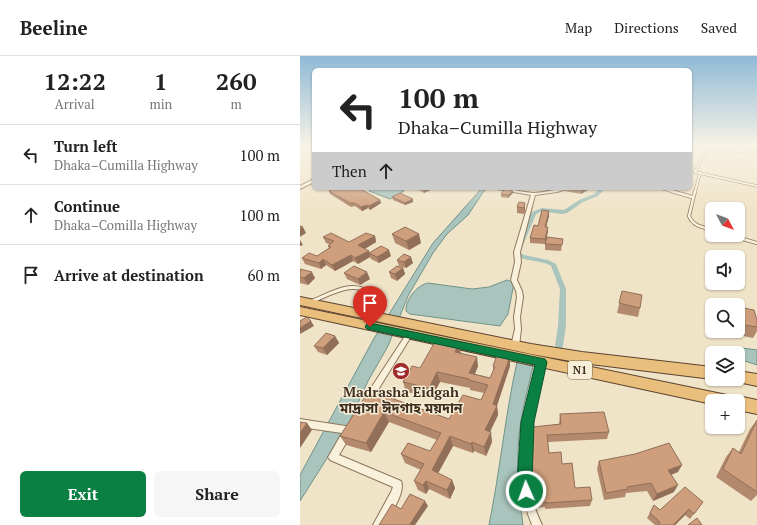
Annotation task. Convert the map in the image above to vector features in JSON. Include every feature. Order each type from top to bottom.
[{"type":"highway","name":"N1","points":[[305,302],[373,320],[432,340],[705,396]]},
{"type":"highway","name":"N1","points":[[300,311],[373,320]]},
{"type":"highway","name":"N1","points":[[405,331],[515,346],[566,355],[705,372]]},
{"type":"highway","points":[[745,378],[757,380]]},
{"type":"highway","points":[[745,404],[757,407]]},
{"type":"street","points":[[300,188],[312,181]]},
{"type":"street","points":[[509,190],[533,194],[556,190]]},
{"type":"street","points":[[515,346],[518,329],[517,317],[520,297],[514,280],[518,262],[517,252],[533,194]]},
{"type":"street","points":[[366,402],[405,331]]},
{"type":"street","points":[[537,525],[527,500],[524,482],[527,422],[541,362]]},
{"type":"street","points":[[355,420],[333,457],[398,484],[396,494],[378,525]]},
{"type":"street","points":[[300,423],[349,430]]},
{"type":"lane","points":[[695,172],[697,168]]},
{"type":"lane","points":[[692,171],[757,186]]},
{"type":"lane","points":[[700,173],[692,197],[688,216],[690,222],[696,226],[705,228]]},
{"type":"lane","points":[[667,190],[692,197]]},
{"type":"lane","points":[[745,239],[757,243]]},
{"type":"lane","points":[[305,302],[350,287],[364,288],[371,291],[375,297],[373,320]]},
{"type":"water","points":[[401,190],[404,191],[390,199],[369,191]]},
{"type":"water","points":[[480,190],[485,190],[468,215],[447,234],[433,253],[408,296],[388,346],[368,381],[348,425],[300,501],[300,475],[373,340],[433,243]]},
{"type":"water","points":[[507,280],[514,283],[508,314],[500,326],[410,314],[406,311],[407,302],[412,294],[424,284],[428,283],[472,289],[489,287]]},
{"type":"water","points":[[745,348],[757,350],[757,365],[745,361]]},
{"type":"water","points":[[517,362],[533,366],[521,419],[518,447],[518,480],[523,525],[489,525],[509,403]]},
{"type":"building","points":[[362,190],[380,200],[369,206],[367,205],[361,207],[354,203],[350,203],[329,191]]},
{"type":"building","points":[[504,190],[513,191],[508,195],[501,194]]},
{"type":"building","points":[[400,193],[413,199],[405,203],[392,197]]},
{"type":"building","points":[[519,202],[525,203],[524,208],[517,207]]},
{"type":"building","points":[[542,210],[549,211],[545,227],[548,227],[545,239],[530,238],[534,225],[538,226]]},
{"type":"building","points":[[405,227],[419,234],[406,241],[392,234]]},
{"type":"building","points":[[331,233],[349,242],[366,233],[375,236],[358,245],[369,251],[355,258],[351,255],[332,265],[323,259],[319,263],[302,258],[309,253],[317,256],[331,247],[328,246],[334,241],[323,237]]},
{"type":"building","points":[[547,237],[563,239],[562,245],[545,244]]},
{"type":"building","points":[[381,246],[389,250],[377,257],[369,253]]},
{"type":"building","points":[[404,254],[411,257],[404,262],[397,260]]},
{"type":"building","points":[[354,266],[367,272],[358,279],[344,273]]},
{"type":"building","points":[[397,266],[403,268],[395,274],[389,272]]},
{"type":"building","points":[[300,269],[312,272],[304,278],[300,277]]},
{"type":"building","points":[[622,291],[642,295],[640,308],[619,303]]},
{"type":"building","points":[[745,308],[754,310],[757,320],[757,327],[745,325]]},
{"type":"building","points":[[307,317],[311,321],[300,328],[300,321]]},
{"type":"building","points":[[326,333],[335,336],[323,348],[314,346]]},
{"type":"building","points":[[436,340],[459,344],[455,352],[477,357],[469,373],[490,378],[495,367],[493,366],[498,353],[510,356],[493,404],[497,406],[485,430],[491,432],[484,447],[450,436],[432,470],[452,480],[447,490],[426,481],[423,485],[414,481],[424,464],[401,454],[408,443],[430,451],[441,433],[384,412],[366,443],[340,436],[370,389],[393,395],[391,398],[449,419],[463,395],[481,400],[488,385],[469,379],[437,372],[429,388],[403,382],[412,366],[420,368]]},
{"type":"building","points":[[604,412],[609,432],[547,435],[549,453],[561,452],[562,464],[572,463],[575,488],[590,487],[592,500],[546,503],[537,502],[532,481],[531,463],[533,427],[561,424],[560,414]]},
{"type":"building","points":[[757,420],[757,492],[723,469],[733,448],[741,454]]},
{"type":"building","points":[[300,422],[307,423],[300,433]]},
{"type":"building","points":[[669,443],[682,465],[668,470],[678,485],[657,494],[651,483],[627,487],[628,489],[606,493],[599,461],[635,454]]},
{"type":"building","points":[[685,487],[703,502],[694,514],[689,509],[673,525],[658,525],[660,522],[650,513],[654,505],[660,510]]},
{"type":"building","points":[[410,494],[425,501],[410,524],[411,525],[379,525],[392,504],[401,509]]},
{"type":"building","points":[[697,518],[702,525],[688,525]]},
{"type":"waterway","points":[[559,346],[562,326],[563,289],[554,265],[545,261],[522,256],[518,254],[518,250],[534,213],[542,210],[565,212],[581,201],[596,195],[601,190]]},
{"type":"place","name":"Madrasha Eidgah মাদ্রাসা ঈদগাহ ময়দান","points":[[401,371]]},
{"type":"route","points":[[370,327],[541,362],[527,422],[524,482],[526,491]]}]
